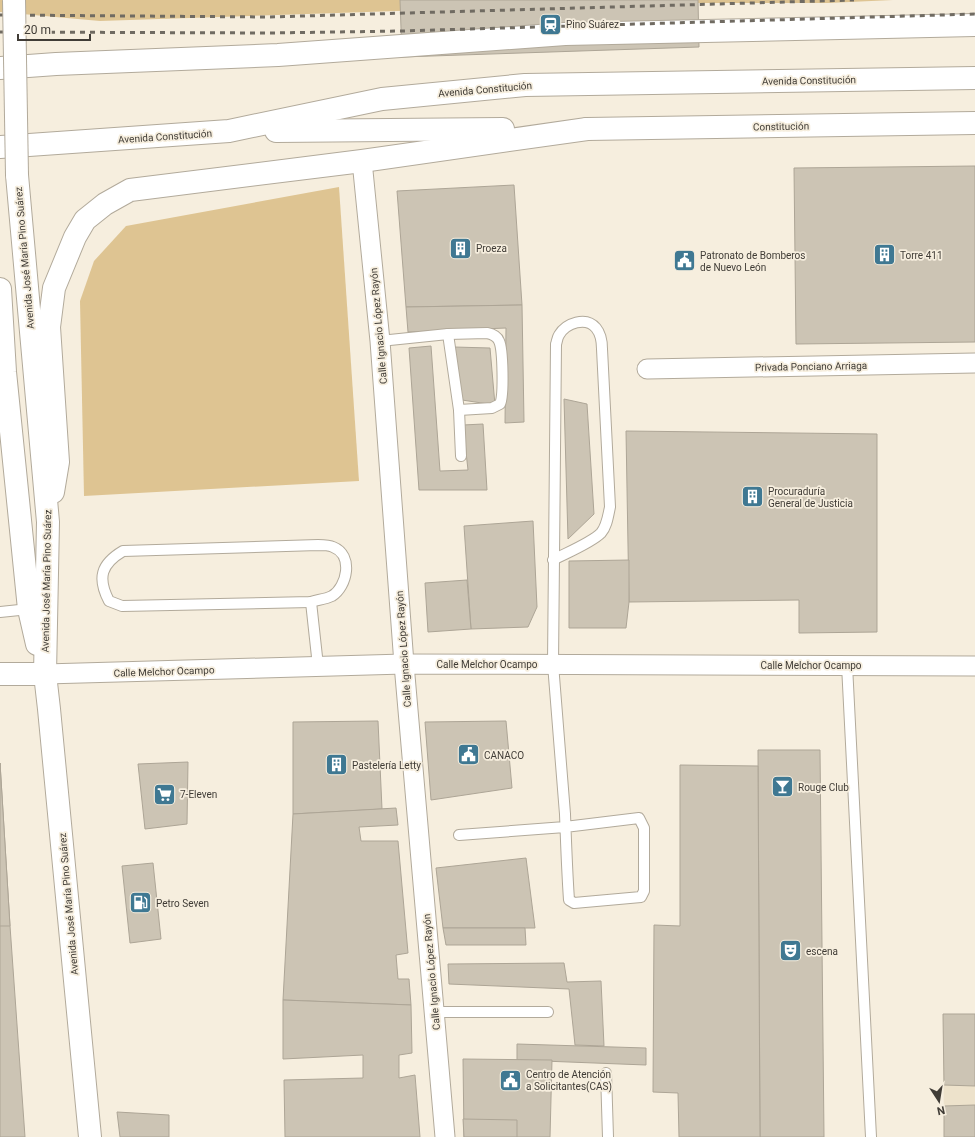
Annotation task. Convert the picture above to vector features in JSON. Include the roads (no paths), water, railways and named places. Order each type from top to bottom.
[{"type":"main road","name":"Avenida José María Pino Suárez","points":[[14,0],[17,175],[48,522],[44,674],[49,709],[90,1137]]},
{"type":"main road","points":[[0,68],[56,64],[278,55],[565,34],[975,25]]},
{"type":"main road","name":"Avenida Constitución","points":[[0,147],[229,131],[382,99],[525,85],[975,78]]},
{"type":"main road","name":"Constitución","points":[[587,129],[975,123]]},
{"type":"main road","points":[[229,131],[587,129]]},
{"type":"main road","points":[[48,522],[58,462],[49,327],[54,288],[75,237],[85,220],[105,204],[130,190],[362,161],[587,129]]},
{"type":"main road","points":[[0,289],[2,372],[29,609],[44,674]]},
{"type":"main road","name":"Calle Melchor Ocampo","points":[[0,674],[44,674]]},
{"type":"street","name":"Calle Ignacio López Rayón","points":[[362,161],[380,341],[404,664],[445,1137]]},
{"type":"street","name":"Privada Ponciano Arriaga","points":[[648,369],[975,363]]},
{"type":"street","name":"Calle Melchor Ocampo","points":[[44,674],[404,664],[975,666]]},
{"type":"lane","points":[[459,836],[565,827],[639,818],[644,828],[644,891],[641,897],[574,904],[569,900],[565,827],[553,664],[553,560],[556,344],[559,335],[566,328],[577,322],[589,322],[596,328],[601,336],[610,507],[607,523],[600,533],[587,543],[553,560]]},
{"type":"lane","points":[[380,341],[448,334],[487,333],[497,338],[501,348],[502,395],[500,404],[492,408],[459,410]]},
{"type":"lane","points":[[448,334],[459,410],[461,456]]},
{"type":"lane","points":[[318,545],[334,547],[343,555],[347,568],[343,584],[332,596],[311,602],[122,606],[109,601],[102,588],[103,571],[111,558],[123,551],[318,545]]},
{"type":"lane","points":[[311,602],[318,666]]},
{"type":"lane","points":[[0,612],[29,609]]},
{"type":"lane","points":[[847,665],[871,1137]]},
{"type":"lane","points":[[435,1012],[548,1012]]},
{"type":"lane","points":[[606,1073],[608,1137]]},
{"type":"railway","points":[[0,15],[269,17],[854,0]]},
{"type":"railway","points":[[0,32],[269,33],[402,31],[975,14]]},
{"type":"place","name":"Pino Suárez","points":[[550,24]]},
{"type":"place","name":"Proeza","points":[[460,248]]},
{"type":"place","name":"Torre 411","points":[[885,255]]},
{"type":"place","name":"Patronato de Bomberos de Nuevo León","points":[[685,261]]},
{"type":"place","name":"Procuraduría General de Justicia","points":[[752,497]]},
{"type":"place","name":"CANACO","points":[[468,755]]},
{"type":"place","name":"Pastelería Letty","points":[[337,765]]},
{"type":"place","name":"Rouge Club","points":[[783,787]]},
{"type":"place","name":"7-Eleven","points":[[164,794]]},
{"type":"place","name":"Petro Seven","points":[[141,903]]},
{"type":"place","name":"escena","points":[[791,951]]},
{"type":"place","name":"Centro de Atención a Solicitantes(CAS)","points":[[511,1080]]}]
